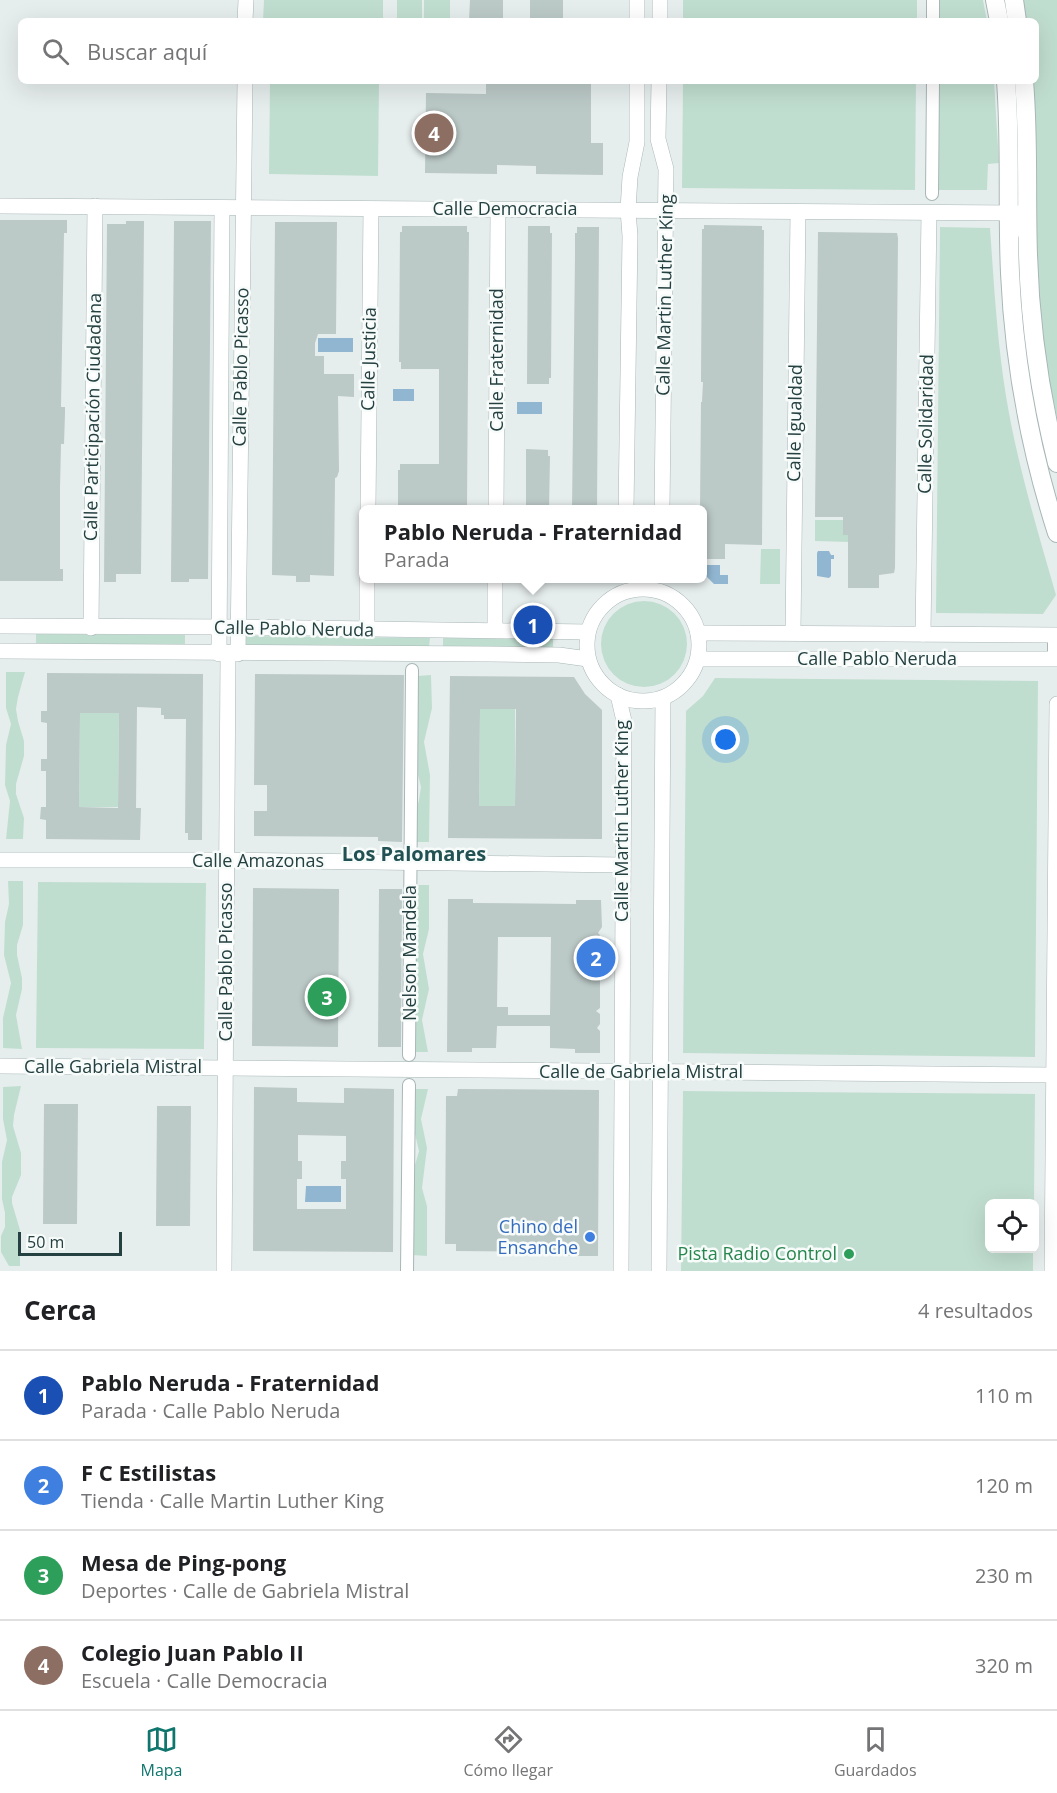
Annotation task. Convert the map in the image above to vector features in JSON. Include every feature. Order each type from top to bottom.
[{"type":"street","points":[[245,18],[246,0]]},
{"type":"street","points":[[637,0],[637,18]]},
{"type":"street","points":[[660,0],[660,18]]},
{"type":"street","points":[[933,0],[933,18]]},
{"type":"street","points":[[995,0],[998,18]]},
{"type":"street","points":[[1014,0],[1017,18]]},
{"type":"street","name":"Calle Pablo Picasso","points":[[229,654],[239,627],[245,84]]},
{"type":"street","name":"Calle Martin Luther King","points":[[626,505],[630,236],[628,210],[630,177],[637,142],[637,84]]},
{"type":"street","name":"Calle Martin Luther King","points":[[659,84],[658,139],[666,169],[663,505]]},
{"type":"street","points":[[932,194],[933,84]]},
{"type":"street","points":[[1006,84],[1009,119],[1010,272],[1014,333],[1030,434],[1057,533]]},
{"type":"street","points":[[1024,84],[1028,126],[1028,241],[1032,325],[1048,428],[1057,463]]},
{"type":"street","name":"Calle Democracia","points":[[0,206],[1009,213]]},
{"type":"street","name":"Calle Participación Ciudadana","points":[[91,628],[95,206]]},
{"type":"street","name":"Calle Pablo Picasso","points":[[222,208],[220,627],[229,654],[224,1271]]},
{"type":"street","name":"Calle Justicia","points":[[368,505],[371,209]]},
{"type":"street","name":"Calle Fraternidad","points":[[496,505],[498,210]]},
{"type":"street","name":"Calle Igualdad","points":[[793,633],[798,212]]},
{"type":"street","name":"Calle Solidaridad","points":[[923,634],[929,213]]},
{"type":"street","points":[[1009,213],[1017,213],[1028,241]]},
{"type":"street","points":[[367,583],[367,630]]},
{"type":"street","points":[[495,583],[495,630]]},
{"type":"street","points":[[625,585],[643,588],[661,585],[685,607],[698,633],[698,659],[685,682],[663,698],[653,702],[618,695],[599,679],[588,659],[588,632],[602,607],[625,585]]},
{"type":"street","name":"Calle Pablo Neruda","points":[[0,626],[588,632]]},
{"type":"street","name":"Calle Pablo Neruda","points":[[698,633],[1057,635]]},
{"type":"street","points":[[1057,642],[1057,652]]},
{"type":"street","name":"Calle Pablo Neruda","points":[[0,651],[501,654],[559,655],[588,659]]},
{"type":"street","name":"Calle Pablo Neruda","points":[[698,659],[1057,659]]},
{"type":"street","name":"Nelson Mandela","points":[[409,1055],[412,670]]},
{"type":"street","name":"Calle Martin Luther King","points":[[618,695],[624,721],[621,1271]]},
{"type":"street","points":[[659,1271],[663,698]]},
{"type":"street","points":[[1052,1271],[1056,1075],[1057,704]]},
{"type":"street","name":"Calle Amazonas","points":[[0,860],[227,860],[623,865]]},
{"type":"street","name":"Calle Gabriela Mistral","points":[[0,1066],[226,1067]]},
{"type":"street","name":"Calle de Gabriela Mistral","points":[[226,1067],[1056,1075]]},
{"type":"street","points":[[407,1271],[409,1085]]},
{"type":"green space","points":[[264,0],[383,0],[383,18],[263,18]]},
{"type":"green space","points":[[397,0],[422,0],[422,18],[397,18]]},
{"type":"green space","points":[[424,0],[450,0],[450,18],[424,18]]},
{"type":"green space","points":[[683,0],[917,0],[917,18],[683,18]]},
{"type":"green space","points":[[938,0],[983,0],[986,18],[938,18]]},
{"type":"green space","points":[[1023,0],[1057,0],[1057,418],[1042,343],[1037,263],[1034,84],[1039,84],[1039,18],[1026,18]]},
{"type":"green space","points":[[270,84],[379,84],[378,176],[269,174]]},
{"type":"green space","points":[[683,84],[916,84],[915,190],[682,188]]},
{"type":"green space","points":[[938,84],[994,84],[999,163],[988,164],[987,190],[937,190]]},
{"type":"green space","points":[[940,227],[990,228],[998,333],[1006,396],[1022,471],[1056,595],[1043,614],[936,613]]},
{"type":"green space","points":[[815,520],[843,520],[843,535],[848,535],[848,542],[815,541]]},
{"type":"green space","points":[[761,549],[780,549],[780,584],[760,584]]},
{"type":"green space","points":[[644,601],[668,608],[680,620],[687,644],[680,668],[668,680],[644,687],[620,680],[608,668],[601,644],[608,620],[620,608]]},
{"type":"green space","points":[[36,634],[185,635],[185,645],[36,644]]},
{"type":"green space","points":[[245,636],[430,638],[429,647],[245,645]]},
{"type":"green space","points":[[443,638],[553,639],[553,648],[443,647]]},
{"type":"green space","points":[[6,672],[25,672],[16,709],[24,741],[24,756],[16,784],[16,794],[24,818],[23,839],[6,839],[10,801],[5,785],[6,745],[11,724],[6,708]]},
{"type":"green space","points":[[431,675],[432,708],[424,742],[430,775],[429,842],[412,842],[412,827],[421,787],[412,750],[417,676]]},
{"type":"green space","points":[[715,678],[1038,681],[1035,1057],[683,1053],[686,711],[703,696]]},
{"type":"green space","points":[[480,709],[515,709],[515,806],[479,806]]},
{"type":"green space","points":[[80,713],[119,713],[118,807],[79,807]]},
{"type":"green space","points":[[8,881],[23,881],[23,925],[17,945],[22,989],[16,1015],[22,1049],[3,1048],[3,1018],[11,983],[4,955],[5,922],[9,904]]},
{"type":"green space","points":[[38,882],[206,883],[204,1049],[36,1048]]},
{"type":"green space","points":[[415,885],[429,885],[429,929],[423,954],[429,989],[422,1020],[428,1052],[410,1052],[410,1023],[418,992],[412,962]]},
{"type":"green space","points":[[21,1086],[13,1126],[21,1153],[21,1175],[12,1197],[20,1230],[20,1266],[9,1266],[1,1252],[1,1236],[5,1227],[2,1162],[7,1140],[3,1119],[3,1087]]},
{"type":"green space","points":[[410,1089],[428,1089],[421,1119],[427,1148],[422,1188],[427,1206],[427,1256],[412,1255],[411,1179],[419,1151],[409,1108]]},
{"type":"green space","points":[[683,1091],[1035,1094],[1034,1199],[985,1199],[985,1253],[1033,1253],[1033,1271],[681,1271]]},
{"type":"water","points":[[318,338],[353,338],[353,352],[318,352]]},
{"type":"water","points":[[393,389],[414,389],[414,401],[393,401]]},
{"type":"water","points":[[517,402],[542,402],[542,414],[517,414]]},
{"type":"water","points":[[818,551],[829,551],[831,555],[834,555],[834,559],[831,559],[829,578],[817,576]]},
{"type":"water","points":[[707,565],[720,565],[720,575],[728,575],[728,584],[714,584],[707,577]]},
{"type":"water","points":[[306,1186],[341,1186],[341,1202],[305,1202]]},
{"type":"building","points":[[470,0],[503,0],[503,18],[469,18]]},
{"type":"building","points":[[530,0],[563,0],[563,18],[530,18]]},
{"type":"building","points":[[486,84],[591,84],[591,143],[603,143],[603,175],[536,174],[536,166],[497,165],[497,174],[425,173],[426,93],[486,94]]},
{"type":"building","points":[[0,220],[67,220],[67,233],[64,233],[61,407],[65,407],[65,413],[64,444],[61,444],[60,488],[60,569],[63,569],[63,581],[0,581]]},
{"type":"building","points":[[126,221],[144,221],[141,574],[116,574],[116,582],[104,582],[107,224],[126,224]]},
{"type":"building","points":[[174,221],[211,221],[208,579],[189,579],[189,582],[171,582]]},
{"type":"building","points":[[275,222],[337,222],[336,334],[318,334],[315,356],[324,356],[324,374],[354,374],[354,397],[338,396],[339,471],[335,478],[334,576],[310,575],[310,582],[296,582],[296,576],[272,575]]},
{"type":"building","points":[[704,225],[762,226],[764,230],[762,545],[725,544],[725,559],[707,559],[707,505],[700,505],[703,382],[701,382],[702,229]]},
{"type":"building","points":[[402,226],[467,226],[467,232],[469,232],[467,505],[398,505],[400,464],[439,464],[439,369],[401,369],[401,362],[399,362],[400,232],[402,232]]},
{"type":"building","points":[[528,226],[550,226],[550,233],[552,233],[551,378],[549,378],[549,384],[527,384]]},
{"type":"building","points":[[577,227],[599,227],[597,505],[572,505],[575,233],[577,233]]},
{"type":"building","points":[[818,232],[897,233],[898,238],[895,568],[894,573],[879,575],[879,588],[848,588],[848,535],[843,535],[843,517],[815,517]]},
{"type":"building","points":[[526,449],[548,450],[548,456],[550,456],[549,505],[526,505]]},
{"type":"building","points":[[47,673],[203,674],[202,840],[188,840],[188,833],[185,833],[186,719],[164,719],[164,715],[161,715],[161,708],[137,707],[136,808],[141,808],[140,840],[46,839],[46,820],[40,819],[41,807],[46,807],[46,771],[41,771],[41,759],[47,759],[47,723],[41,722],[41,711],[47,711]],"holes":[[[80,713],[119,713],[118,808],[79,807]]]},
{"type":"building","points":[[255,674],[404,675],[402,842],[378,841],[378,837],[254,836],[254,811],[267,811],[267,785],[254,785]]},
{"type":"building","points":[[450,676],[574,677],[585,694],[602,710],[602,839],[448,838]],"holes":[[[480,709],[516,709],[515,806],[479,806]]]},
{"type":"building","points":[[253,888],[339,889],[338,1047],[252,1046]]},
{"type":"building","points":[[379,889],[402,889],[401,1047],[378,1047]]},
{"type":"building","points":[[448,899],[473,899],[473,903],[576,904],[576,900],[601,900],[602,927],[598,933],[600,940],[598,943],[601,945],[601,964],[598,966],[600,970],[600,1008],[596,1011],[600,1014],[600,1024],[597,1028],[600,1031],[600,1053],[575,1053],[575,1049],[550,1048],[550,1026],[497,1026],[496,1048],[472,1048],[472,1052],[447,1052]],"holes":[[[498,937],[551,937],[550,1015],[508,1015],[508,1007],[497,1007]]]},
{"type":"building","points":[[254,1087],[297,1088],[297,1102],[344,1103],[344,1088],[394,1089],[393,1252],[253,1251]],"holes":[[[298,1135],[346,1136],[346,1161],[341,1161],[341,1179],[346,1179],[346,1209],[297,1209],[297,1179],[302,1179],[302,1161],[298,1161]]]},
{"type":"building","points":[[458,1089],[599,1090],[598,1256],[565,1256],[565,1252],[456,1251],[456,1244],[445,1244],[446,1096],[457,1096]]},
{"type":"building","points":[[44,1104],[78,1104],[77,1224],[43,1224]]},
{"type":"building","points":[[157,1106],[191,1106],[190,1226],[156,1226]]},
{"type":"place","name":"Colegio Juan Pablo II","points":[[434,133]]},
{"type":"place","name":"Pablo Neruda - Fraternidad","points":[[533,625]]},
{"type":"place","name":"F C Estilistas","points":[[596,958]]},
{"type":"place","name":"Mesa de Ping-pong","points":[[327,997]]},
{"type":"place","name":"Chino del Ensanche","points":[[590,1237]]},
{"type":"place","name":"Pista Radio Control","points":[[849,1254]]},
{"type":"district","name":"Los Palomares","points":[[414,854]]}]
